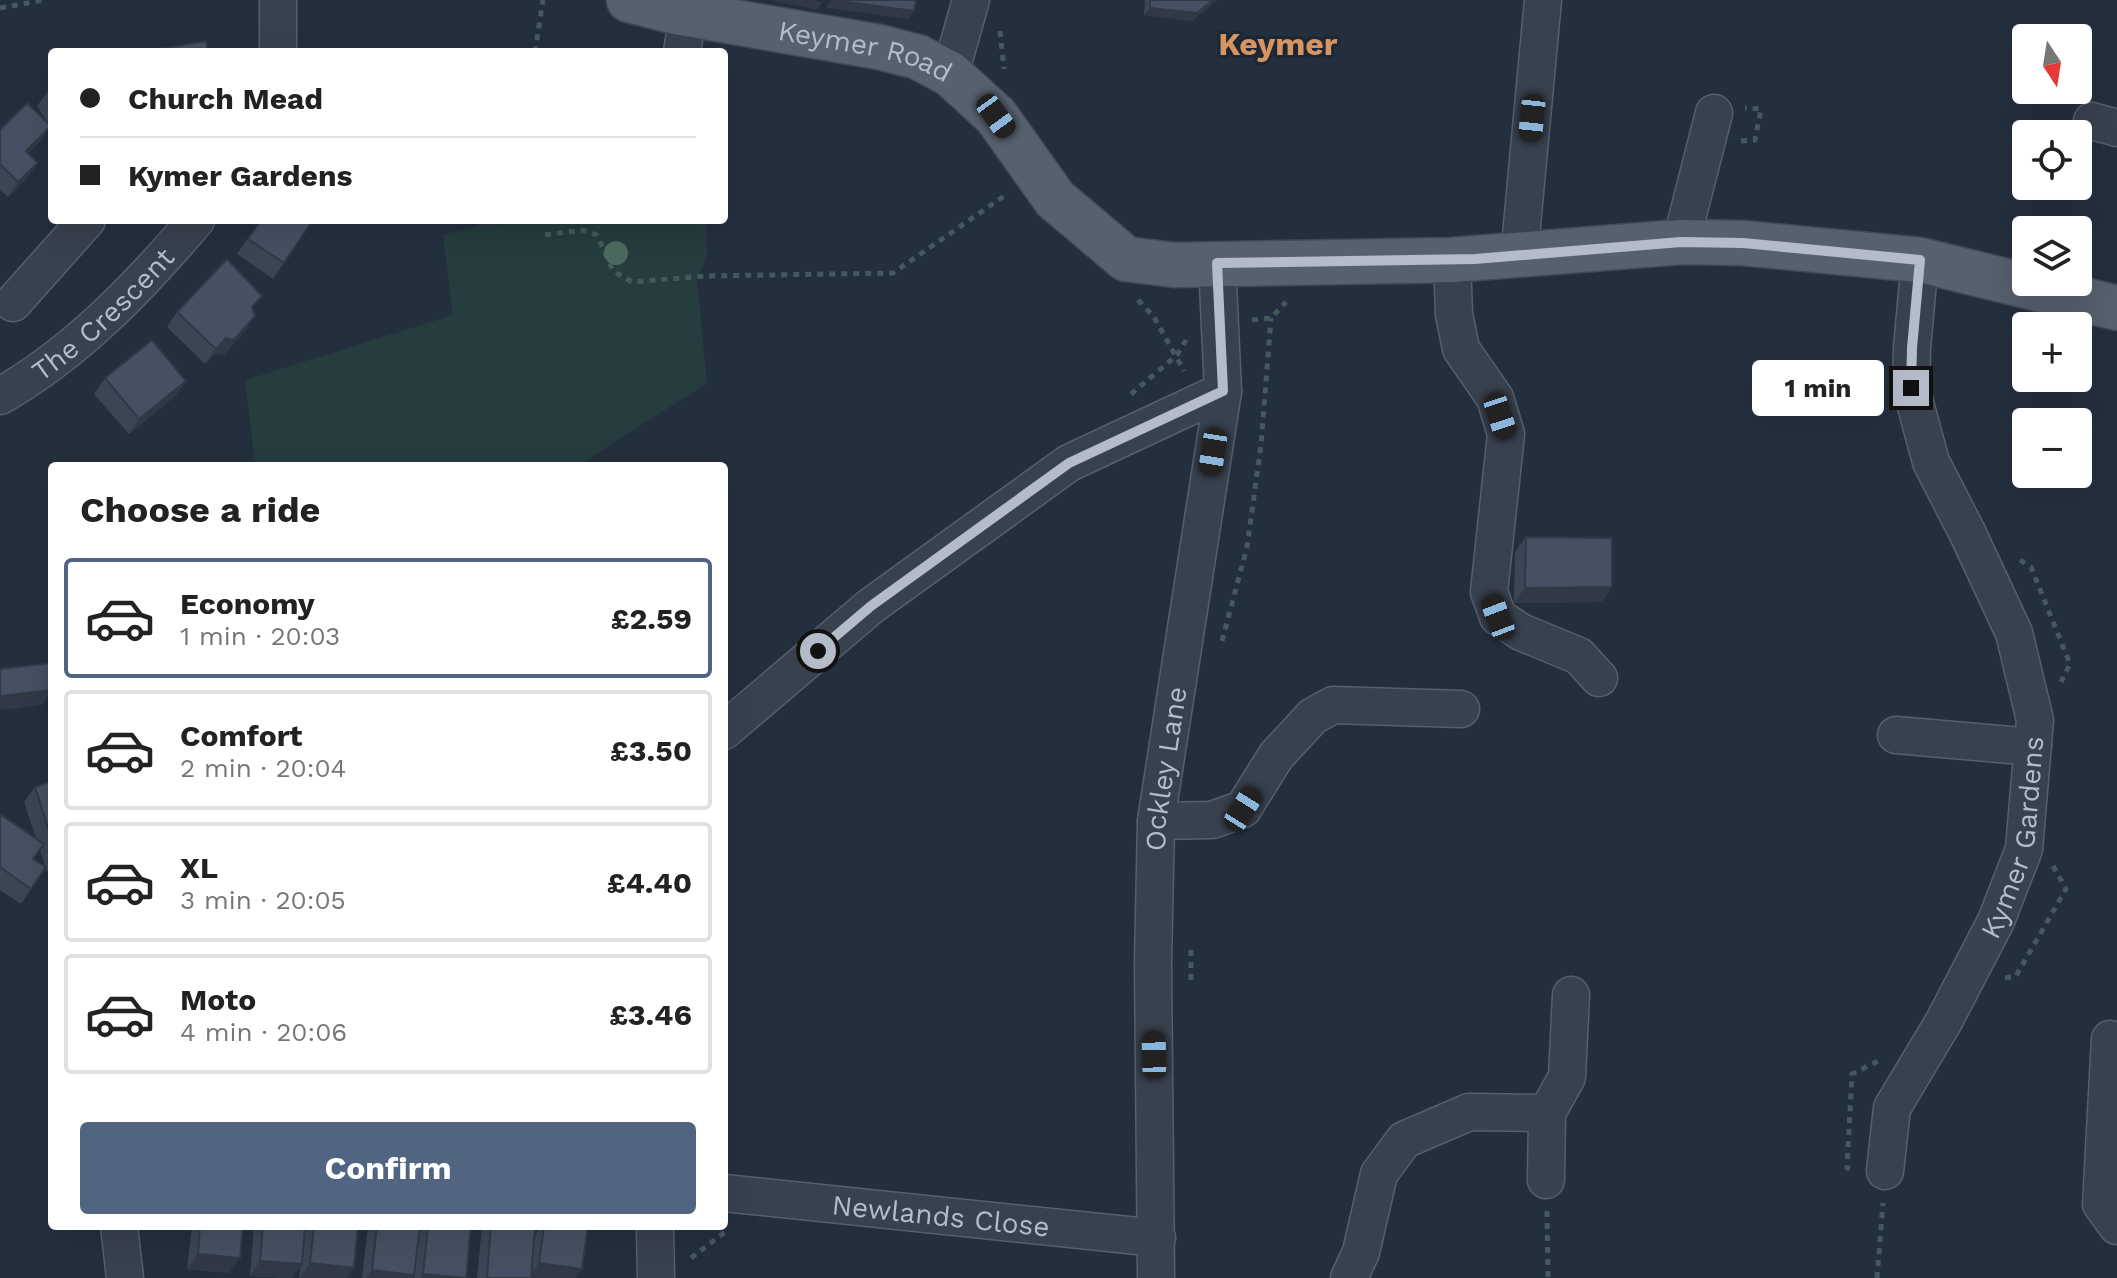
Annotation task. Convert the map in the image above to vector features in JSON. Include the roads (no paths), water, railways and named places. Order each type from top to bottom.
[{"type":"main road","name":"Keymer Road","points":[[629,0],[705,21],[879,47],[918,57],[950,74],[996,116],[1055,199],[1126,259],[1174,265],[1452,260],[1681,242],[1743,243],[1920,260],[2117,308]]},
{"type":"street","points":[[278,0],[278,48]]},
{"type":"street","points":[[1519,257],[1543,0]]},
{"type":"street","points":[[950,74],[985,10]]},
{"type":"street","points":[[1681,242],[1714,113]]},
{"type":"street","points":[[13,303],[83,224]]},
{"type":"street","name":"The Crescent","points":[[0,396],[75,343],[162,260],[193,224]]},
{"type":"street","points":[[1452,260],[1454,314],[1461,349],[1495,398],[1506,434],[1489,592],[1498,617],[1521,632],[1579,656],[1599,678]]},
{"type":"street","name":"Kymer Gardens","points":[[1885,1171],[1892,1108],[1944,1021],[1989,934],[2024,849],[2035,720],[2014,633],[1931,462],[1911,388],[1920,260]]},
{"type":"street","name":"Ockley Lane","points":[[1156,1278],[1153,963],[1156,821],[1223,391],[1217,263]]},
{"type":"street","points":[[728,728],[871,606],[1069,463],[1223,391]]},
{"type":"street","points":[[1156,821],[1212,820],[1243,809],[1276,756],[1313,716],[1333,705],[1461,709]]},
{"type":"street","points":[[1896,735],[2033,747]]},
{"type":"street","points":[[1349,1278],[1361,1252],[1379,1174],[1404,1140],[1469,1112],[1547,1147],[1567,1077],[1571,995]]},
{"type":"street","points":[[2110,1039],[2101,1204],[2117,1226]]},
{"type":"street","name":"Newlands Close","points":[[728,1193],[1157,1238]]},
{"type":"street","points":[[119,1230],[125,1278]]},
{"type":"street","points":[[656,1230],[669,1272]]},
{"type":"district","name":"Keymer","points":[[1278,44]]}]
